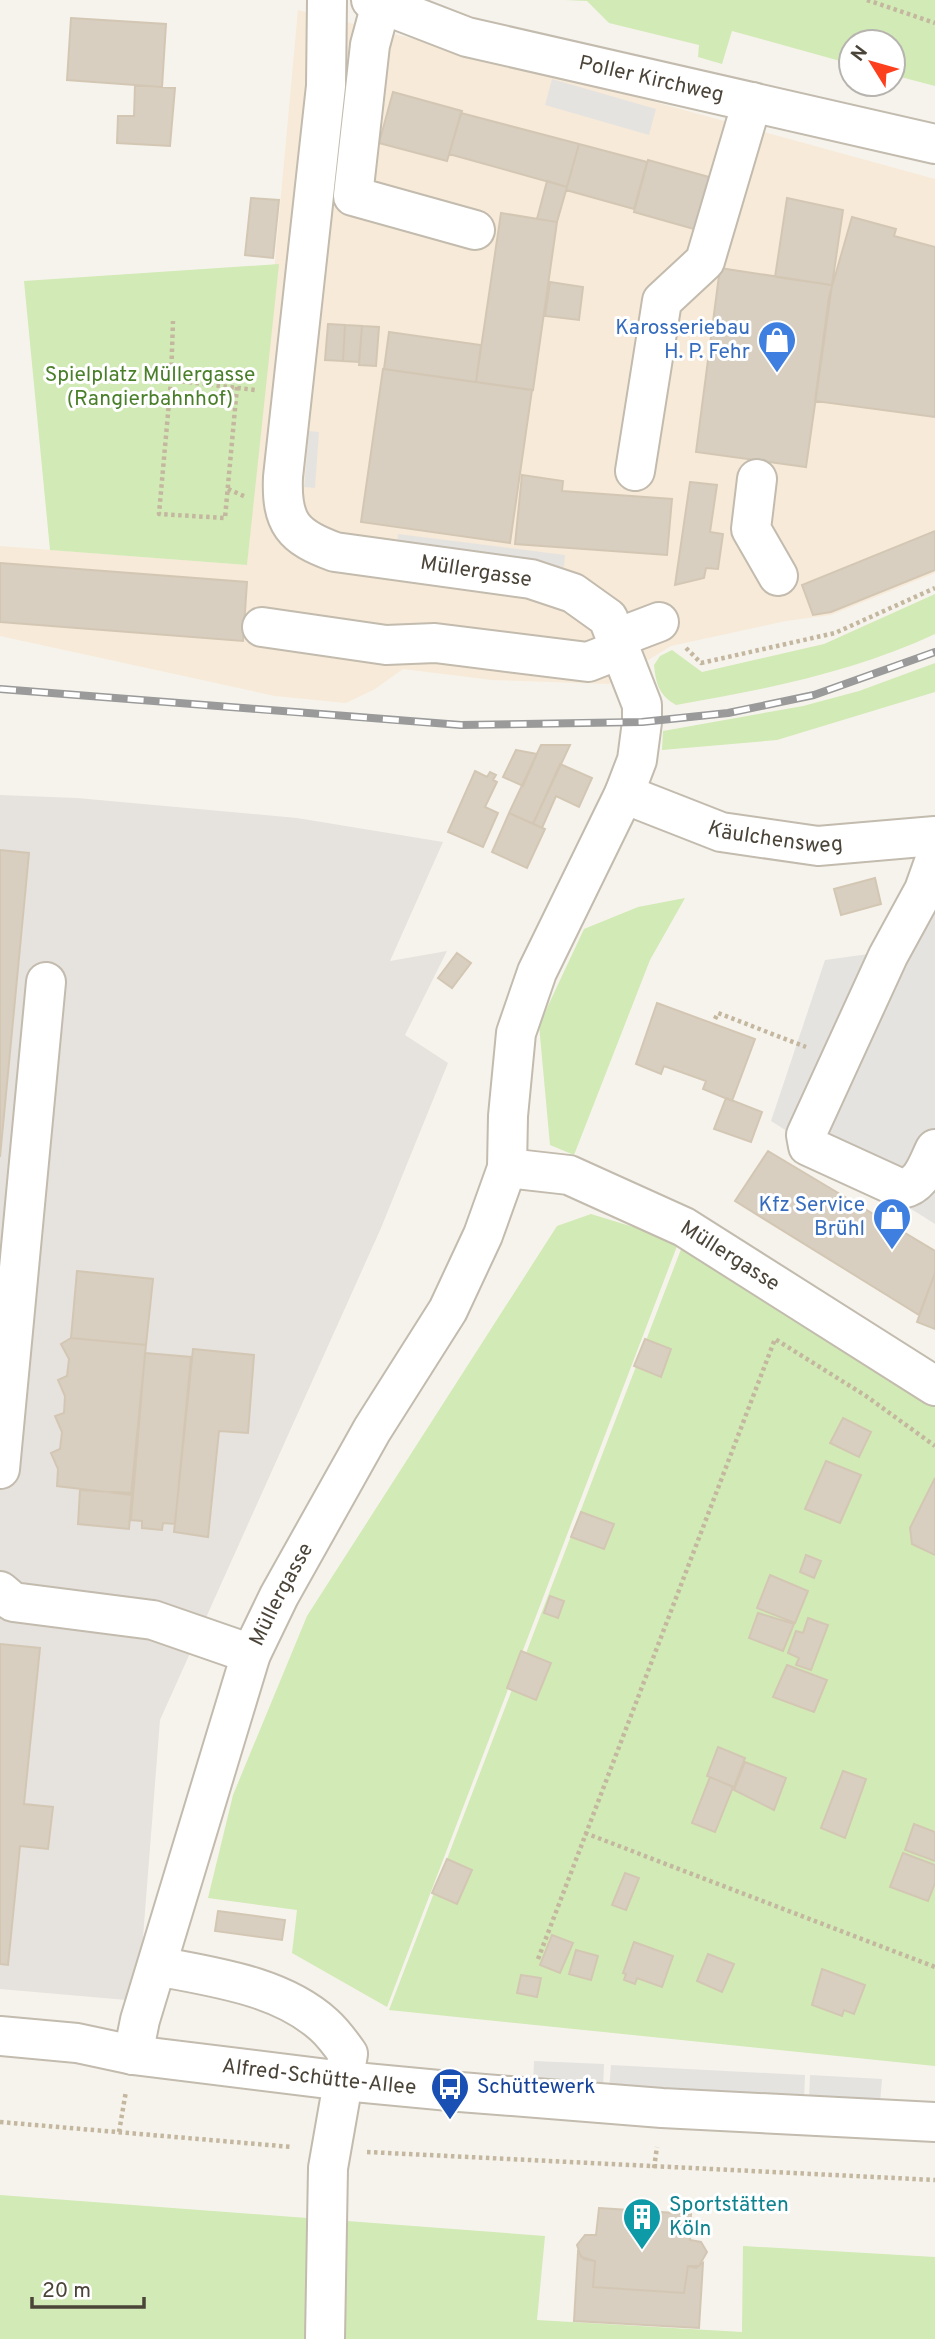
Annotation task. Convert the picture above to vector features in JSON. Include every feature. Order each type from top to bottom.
[{"type":"street","name":"Müllergasse","points":[[133,2055],[156,1966],[251,1654],[279,1596],[372,1430],[448,1310],[483,1235],[508,1168],[508,1116],[516,1033],[537,972],[624,794],[636,760],[642,705],[608,618],[573,593],[531,579],[335,552],[305,541],[290,524],[282,503],[326,86],[327,0]]},
{"type":"street","name":"Poller Kirchweg","points":[[376,2],[467,37],[935,144]]},
{"type":"street","points":[[376,2],[353,196],[475,230]]},
{"type":"street","points":[[635,471],[663,301],[705,261],[752,102]]},
{"type":"street","points":[[757,479],[751,529],[778,576]]},
{"type":"street","points":[[262,628],[386,645],[435,643],[588,662],[659,622]]},
{"type":"street","name":"Käulchensweg","points":[[624,794],[721,832],[806,845],[935,836]]},
{"type":"street","points":[[932,881],[888,956],[806,1135],[808,1146],[902,1189],[912,1187],[920,1179],[935,1149]]},
{"type":"street","points":[[0,1469],[46,982]]},
{"type":"street","name":"Müllergasse","points":[[508,1168],[569,1175],[684,1227],[935,1386]]},
{"type":"street","points":[[0,1591],[13,1602],[153,1620],[251,1654]]},
{"type":"street","points":[[156,1966],[239,1983],[291,2004],[324,2024],[348,2054],[331,2150],[325,2339]]},
{"type":"street","name":"Alfred-Schütte-Allee","points":[[0,2036],[77,2043],[133,2055],[344,2081],[662,2108],[935,2122]]},
{"type":"path","points":[[867,0],[935,23]]},
{"type":"path","points":[[173,321],[171,380],[159,514],[225,518],[237,387]]},
{"type":"path","points":[[171,380],[295,393]]},
{"type":"path","points":[[659,622],[701,663],[835,633],[935,588]]},
{"type":"path","points":[[715,1019],[718,1013],[840,1061]]},
{"type":"path","points":[[538,1959],[775,1339],[866,1396],[935,1446]]},
{"type":"path","points":[[585,1833],[935,1967]]},
{"type":"path","points":[[0,2122],[331,2150],[935,2180]]},
{"type":"shaded area","points":[[298,10],[546,72],[935,179],[935,573],[831,615],[786,621],[671,646],[609,684],[492,680],[403,669],[375,689],[346,703],[275,696],[0,636],[0,546],[247,565]]},
{"type":"shaded area","points":[[552,79],[656,109],[649,135],[545,105]]},
{"type":"shaded area","points":[[309,431],[319,432],[315,488],[304,487]]},
{"type":"shaded area","points":[[398,534],[565,555],[564,567],[397,545]]},
{"type":"shaded area","points":[[0,795],[77,798],[297,818],[443,842],[390,961],[447,951],[405,1035],[448,1063],[381,1228],[160,1720],[138,2001],[0,1989]]},
{"type":"shaded area","points":[[935,881],[935,1224],[771,1121],[825,960],[898,950]]},
{"type":"shaded area","points":[[534,2061],[604,2064],[603,2090],[533,2086]]},
{"type":"shaded area","points":[[611,2065],[805,2075],[804,2100],[609,2090]]},
{"type":"shaded area","points":[[810,2075],[882,2079],[880,2104],[809,2100]]},
{"type":"green space","points":[[565,0],[935,0],[935,86],[907,79],[907,28],[837,28],[837,60],[732,31],[722,64],[698,57],[699,45],[609,23],[587,1]]},
{"type":"green space","name":"Spielplatz Müllergasse (Rangierbahnhof)","points":[[279,264],[247,565],[50,550],[24,281]]},
{"type":"green space","points":[[935,594],[935,634],[873,659],[775,686],[676,705],[662,693],[657,683],[654,665],[660,656],[672,650],[702,672],[824,644]]},
{"type":"green space","points":[[935,663],[935,692],[777,740],[662,750],[663,731],[803,706],[859,691]]},
{"type":"green space","points":[[685,898],[650,960],[574,1155],[550,1145],[539,1025],[584,929],[638,907]]},
{"type":"green space","points":[[591,1214],[679,1241],[387,2007],[292,1953],[297,1910],[208,1898],[233,1795],[307,1616],[557,1226]]},
{"type":"green space","points":[[683,1244],[935,1403],[935,2066],[389,2010]]},
{"type":"green space","points":[[0,2195],[545,2236],[537,2320],[742,2332],[743,2246],[935,2257],[935,2339],[0,2339]]},
{"type":"building","points":[[71,18],[166,24],[162,87],[67,80]]},
{"type":"building","points":[[135,85],[175,88],[170,146],[117,143],[118,116],[134,116]]},
{"type":"building","points":[[393,92],[462,111],[447,161],[379,143]]},
{"type":"building","points":[[461,113],[579,144],[567,187],[449,154]]},
{"type":"building","points":[[579,144],[647,162],[634,209],[566,190]]},
{"type":"building","points":[[648,160],[716,179],[701,231],[634,212]]},
{"type":"building","points":[[547,181],[567,187],[557,222],[537,219]]},
{"type":"building","points":[[251,198],[279,200],[273,258],[245,255]]},
{"type":"building","points":[[787,198],[843,210],[832,285],[775,277]]},
{"type":"building","points":[[501,213],[557,222],[533,390],[476,382]]},
{"type":"building","points":[[852,217],[896,229],[894,236],[935,247],[935,417],[815,401],[829,297]]},
{"type":"building","points":[[720,268],[832,285],[806,467],[696,452]]},
{"type":"building","points":[[550,282],[583,287],[579,320],[545,316]]},
{"type":"building","points":[[328,324],[345,325],[343,361],[325,360]]},
{"type":"building","points":[[345,325],[362,326],[359,362],[343,361]]},
{"type":"building","points":[[362,326],[379,327],[376,366],[359,365]]},
{"type":"building","points":[[389,332],[481,345],[476,382],[384,369]]},
{"type":"building","points":[[383,369],[532,390],[510,543],[361,522]]},
{"type":"building","points":[[522,475],[563,481],[562,491],[672,499],[667,555],[515,544]]},
{"type":"building","points":[[690,482],[717,485],[710,532],[723,534],[718,569],[706,568],[704,578],[675,585]]},
{"type":"building","points":[[935,531],[935,570],[831,612],[813,615],[802,585]]},
{"type":"building","points":[[0,563],[247,582],[243,641],[0,622]]},
{"type":"building","points":[[541,745],[570,745],[533,824],[509,813]]},
{"type":"building","points":[[516,750],[537,754],[523,786],[503,777]]},
{"type":"building","points":[[560,764],[592,778],[579,807],[556,796],[542,828],[533,824]]},
{"type":"building","points":[[475,771],[487,777],[490,772],[496,775],[493,780],[497,782],[485,807],[498,813],[483,847],[448,832]]},
{"type":"building","points":[[509,813],[545,829],[527,868],[492,852]]},
{"type":"building","points":[[0,850],[29,853],[0,1157]]},
{"type":"building","points":[[875,878],[881,904],[841,915],[834,889]]},
{"type":"building","points":[[457,953],[471,963],[452,988],[438,978]]},
{"type":"building","points":[[657,1003],[755,1039],[732,1101],[703,1089],[706,1081],[664,1066],[661,1074],[636,1064]]},
{"type":"building","points":[[726,1098],[762,1112],[751,1142],[714,1129]]},
{"type":"building","points":[[768,1151],[935,1251],[935,1273],[919,1315],[735,1201]]},
{"type":"building","points":[[77,1271],[153,1279],[146,1345],[71,1338]]},
{"type":"building","points":[[935,1273],[935,1329],[917,1322]]},
{"type":"building","points":[[71,1338],[146,1345],[131,1495],[57,1486],[58,1469],[51,1453],[60,1449],[62,1432],[55,1416],[64,1413],[65,1396],[58,1380],[67,1376],[69,1359],[61,1344]]},
{"type":"building","points":[[645,1339],[671,1349],[661,1377],[634,1366]]},
{"type":"building","points":[[193,1349],[254,1355],[248,1433],[219,1431],[208,1537],[174,1532]]},
{"type":"building","points":[[145,1353],[191,1357],[175,1524],[163,1523],[162,1530],[142,1528],[142,1521],[131,1520]]},
{"type":"building","points":[[843,1418],[871,1432],[859,1457],[830,1443]]},
{"type":"building","points":[[826,1461],[861,1475],[840,1523],[805,1509]]},
{"type":"building","points":[[935,1478],[935,1555],[912,1544],[910,1528]]},
{"type":"building","points":[[80,1490],[132,1493],[129,1529],[78,1524]]},
{"type":"building","points":[[581,1512],[614,1524],[604,1549],[571,1537]]},
{"type":"building","points":[[806,1555],[821,1561],[814,1578],[800,1572]]},
{"type":"building","points":[[770,1575],[808,1591],[795,1623],[757,1608]]},
{"type":"building","points":[[550,1596],[564,1601],[558,1618],[544,1613]]},
{"type":"building","points":[[758,1613],[794,1624],[783,1651],[749,1638]]},
{"type":"building","points":[[808,1618],[828,1625],[811,1670],[796,1665],[799,1658],[788,1653],[796,1631],[803,1633]]},
{"type":"building","points":[[0,1644],[40,1648],[24,1804],[53,1807],[48,1849],[20,1846],[8,1965],[0,1964]]},
{"type":"building","points":[[521,1651],[551,1663],[536,1700],[507,1688]]},
{"type":"building","points":[[787,1665],[827,1680],[814,1712],[773,1697]]},
{"type":"building","points":[[718,1747],[745,1758],[734,1787],[707,1776]]},
{"type":"building","points":[[745,1762],[786,1778],[774,1810],[734,1790]]},
{"type":"building","points":[[843,1771],[866,1779],[845,1838],[821,1828]]},
{"type":"building","points":[[710,1777],[733,1787],[715,1832],[692,1823]]},
{"type":"building","points":[[914,1824],[935,1832],[935,1861],[905,1850]]},
{"type":"building","points":[[903,1853],[935,1865],[935,1883],[928,1901],[890,1887]]},
{"type":"building","points":[[447,1859],[472,1870],[457,1904],[432,1893]]},
{"type":"building","points":[[625,1873],[639,1878],[626,1910],[612,1905]]},
{"type":"building","points":[[218,1911],[285,1920],[282,1940],[215,1931]]},
{"type":"building","points":[[552,1935],[573,1943],[560,1973],[540,1965]]},
{"type":"building","points":[[634,1942],[673,1956],[662,1987],[637,1978],[635,1984],[624,1980],[626,1974],[623,1973]]},
{"type":"building","points":[[576,1950],[598,1956],[591,1980],[569,1974]]},
{"type":"building","points":[[708,1954],[734,1964],[722,1992],[697,1981]]},
{"type":"building","points":[[822,1969],[865,1985],[854,2014],[844,2010],[842,2016],[812,2005]]},
{"type":"building","points":[[521,1975],[541,1978],[537,1997],[517,1993]]},
{"type":"building","name":"Sportstätten Köln","points":[[599,2208],[691,2214],[690,2240],[701,2242],[707,2252],[699,2266],[688,2266],[684,2293],[593,2287],[595,2261],[581,2257],[577,2245],[585,2235],[596,2235]]},
{"type":"building","points":[[578,2252],[584,2259],[595,2261],[593,2287],[684,2293],[688,2266],[696,2268],[703,2263],[699,2328],[574,2321]]},
{"type":"railway","points":[[0,689],[461,725],[642,722],[728,713],[814,695],[935,652]]},
{"type":"place","name":"Karosseriebau H. P. Fehr","points":[[777,374]]},
{"type":"place","name":"Kfz Service Brühl","points":[[892,1251]]},
{"type":"place","name":"Schüttewerk","points":[[450,2121]]},
{"type":"place","name":"Sportstätten Köln","points":[[642,2251]]}]
